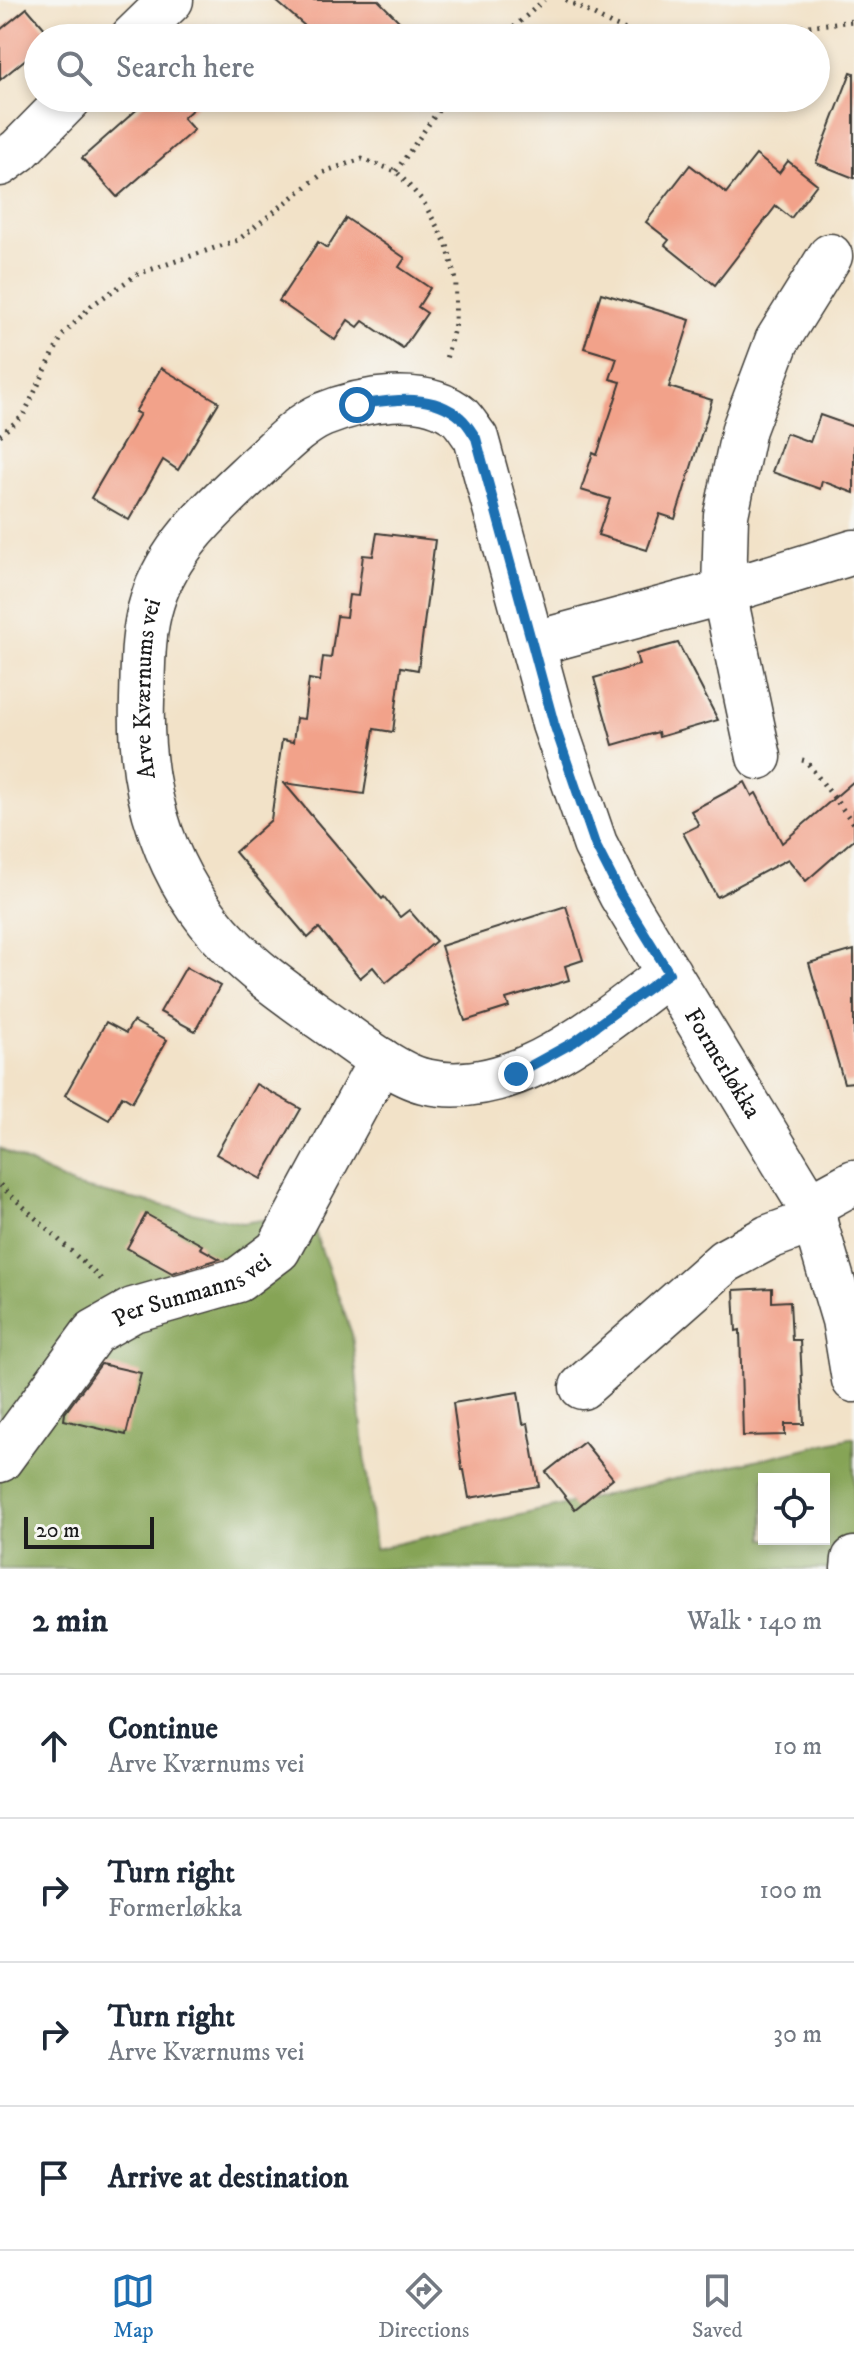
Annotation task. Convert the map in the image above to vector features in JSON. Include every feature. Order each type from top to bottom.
[{"type":"street","points":[[146,24],[171,0]]},
{"type":"street","points":[[0,164],[19,150],[56,112]]},
{"type":"street","points":[[759,757],[724,592],[726,515],[744,429],[777,341],[830,256]]},
{"type":"street","name":"Arve Kværnums vei","points":[[436,403],[404,399],[357,405],[319,416],[280,445],[202,519],[168,566],[152,603],[143,653],[141,728],[152,812],[181,879],[204,914],[231,946],[281,989],[381,1060],[423,1081],[467,1084],[516,1074],[574,1042],[669,973]]},
{"type":"street","name":"Formerløkka","points":[[436,403],[461,418],[476,438],[554,724],[595,844],[621,895],[812,1213],[844,1320],[854,1380]]},
{"type":"street","points":[[532,644],[724,592],[854,552]]},
{"type":"street","name":"Per Sunmanns vei","points":[[0,1460],[94,1332],[133,1310],[238,1280],[278,1250],[381,1060]]},
{"type":"street","points":[[582,1387],[725,1261],[812,1213],[854,1182]]},
{"type":"street","points":[[853,1569],[854,1559]]},
{"type":"path","points":[[517,24],[544,0]]},
{"type":"path","points":[[566,0],[611,24]]},
{"type":"path","points":[[827,24],[854,21]]},
{"type":"path","points":[[396,171],[437,112]]},
{"type":"path","points":[[0,435],[23,416],[62,336],[92,305],[138,274],[238,240],[326,171],[362,159],[396,171],[423,201],[447,245],[456,280],[455,324],[436,403]]},
{"type":"path","points":[[759,757],[806,761],[854,824]]},
{"type":"path","points":[[0,1185],[133,1310]]},
{"type":"green space","points":[[0,1149],[74,1186],[242,1223],[308,1213],[352,1334],[375,1549],[854,1437],[854,1569],[0,1569]]},
{"type":"building","points":[[275,0],[378,0],[402,24],[303,24]]},
{"type":"building","points":[[27,8],[41,24],[24,24],[24,60],[0,80],[0,30]]},
{"type":"building","points":[[851,72],[854,73],[854,178],[816,163]]},
{"type":"building","points":[[134,112],[190,112],[183,118],[194,130],[117,197],[82,158]]},
{"type":"building","points":[[756,155],[779,173],[788,161],[817,184],[791,218],[776,206],[715,285],[665,245],[669,240],[646,222],[690,165],[726,193]]},
{"type":"building","points":[[346,218],[405,258],[399,267],[430,288],[418,307],[427,313],[403,348],[363,321],[358,327],[348,320],[335,340],[279,301],[318,242],[327,248]]},
{"type":"building","points":[[601,293],[690,320],[669,387],[712,400],[675,519],[660,514],[647,550],[598,535],[610,499],[581,490],[593,453],[597,455],[621,382],[610,379],[617,358],[584,348]]},
{"type":"building","points":[[161,368],[219,402],[178,470],[163,460],[129,520],[91,498],[140,414],[135,412]]},
{"type":"building","points":[[820,415],[854,427],[854,493],[822,481],[820,489],[772,472],[786,433],[810,442]]},
{"type":"building","points":[[377,533],[435,540],[418,670],[401,667],[393,732],[374,729],[364,794],[284,783],[382,899],[384,897],[400,917],[409,910],[436,941],[386,983],[373,967],[360,978],[319,928],[308,938],[235,852],[271,820],[282,740],[293,742],[296,718],[304,719],[309,679],[320,681],[323,657],[331,658],[337,616],[346,617],[349,595],[358,596],[363,555],[373,556]]},
{"type":"building","points":[[678,643],[718,720],[659,737],[658,732],[613,745],[594,678],[639,665],[636,654]]},
{"type":"building","points":[[854,781],[854,839],[806,881],[788,859],[717,897],[683,833],[699,825],[691,811],[745,782],[752,796],[756,793],[782,843]]},
{"type":"building","points":[[566,906],[583,960],[565,966],[569,980],[506,999],[509,1007],[465,1021],[441,946]]},
{"type":"building","points":[[854,950],[854,1082],[844,1083],[809,963]]},
{"type":"building","points":[[186,967],[220,986],[195,1031],[160,1012]]},
{"type":"building","points":[[133,1021],[167,1040],[132,1102],[122,1096],[109,1120],[65,1095],[106,1022],[126,1033]]},
{"type":"building","points":[[256,1084],[301,1109],[261,1179],[216,1154]]},
{"type":"building","points":[[146,1214],[202,1245],[200,1248],[220,1259],[172,1273],[127,1248]]},
{"type":"building","points":[[772,1288],[772,1302],[790,1301],[792,1340],[800,1340],[804,1424],[785,1424],[785,1435],[743,1436],[740,1330],[736,1331],[734,1290]]},
{"type":"building","points":[[101,1364],[141,1373],[126,1435],[64,1420],[65,1413]]},
{"type":"building","points":[[518,1392],[523,1424],[528,1423],[539,1486],[469,1498],[453,1403]]},
{"type":"building","points":[[584,1442],[613,1478],[575,1509],[546,1472]]},
{"type":"route","points":[[357,405],[404,399],[436,403],[461,418],[476,438],[554,724],[595,844],[621,895],[669,973],[574,1042],[516,1074]]}]
